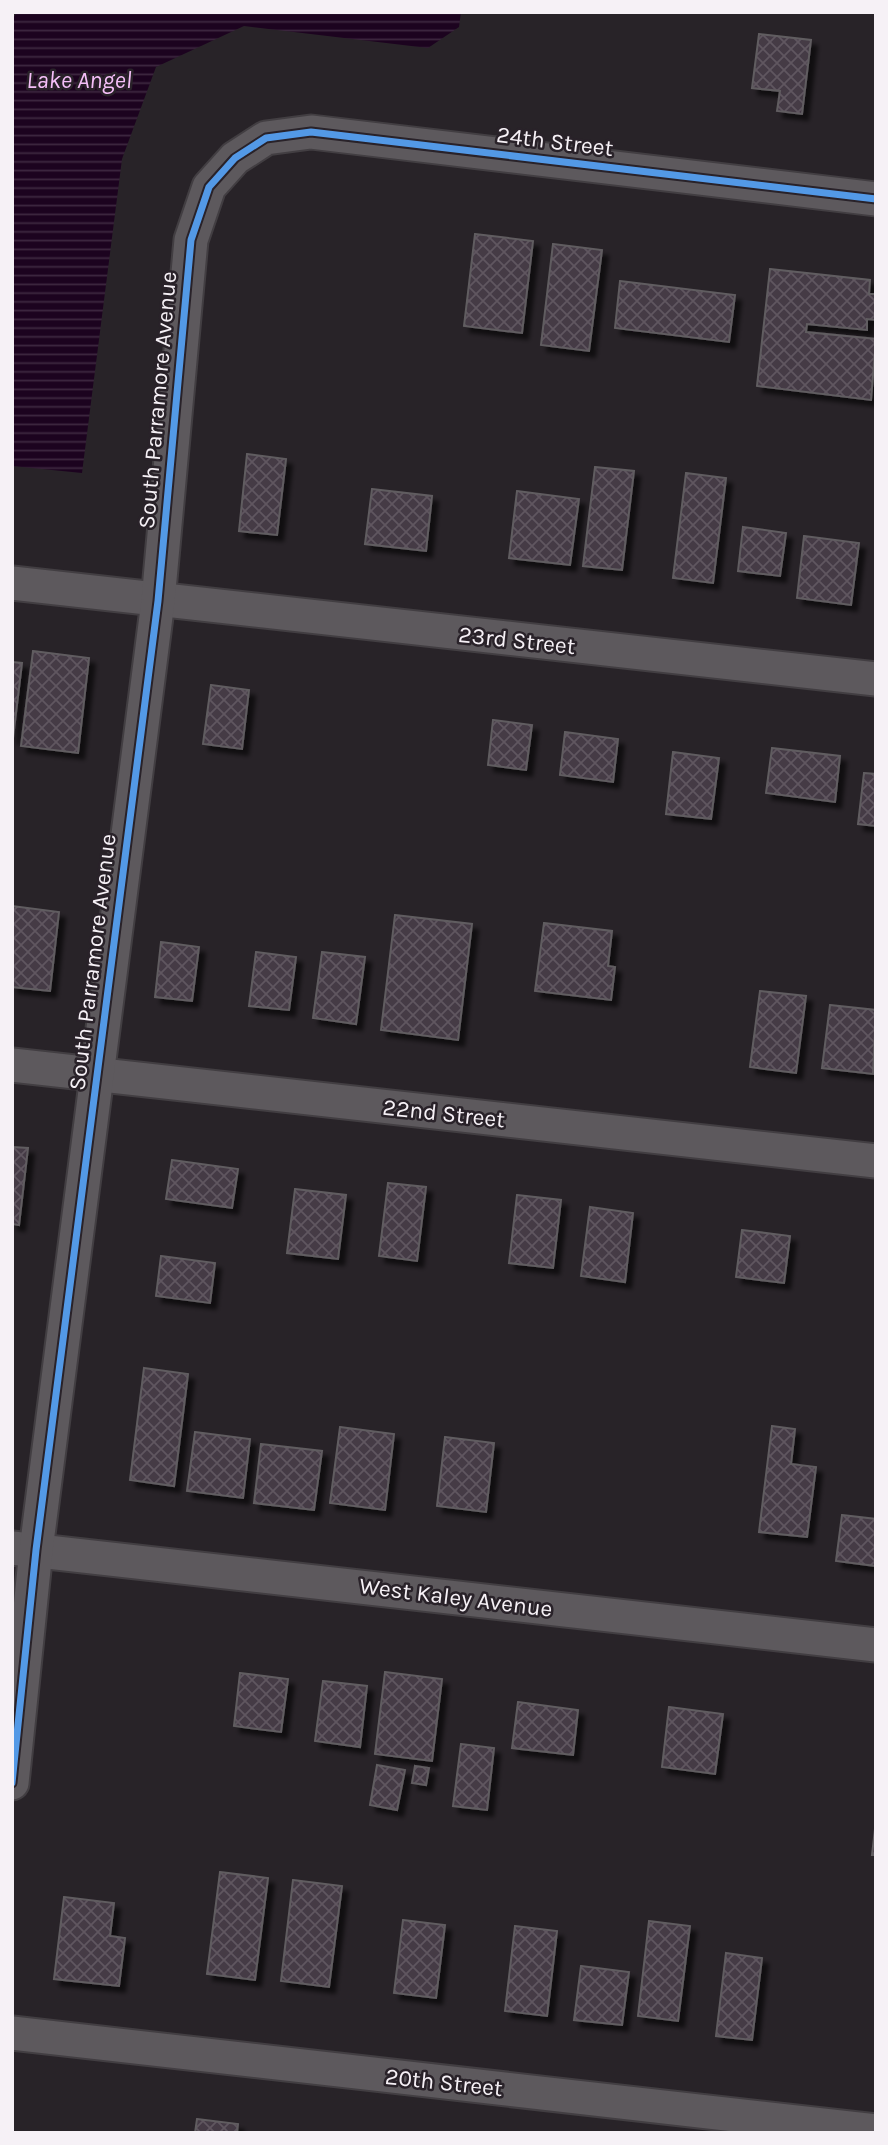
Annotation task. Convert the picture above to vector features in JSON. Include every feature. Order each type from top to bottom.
[{"type":"street","name":"24th Street","points":[[235,158],[266,138],[312,132],[876,199]]},
{"type":"street","name":"South Parramore Avenue","points":[[12,1783],[20,1548],[97,1074],[158,601],[191,240],[209,187],[235,158]]},
{"type":"street","name":"23rd Street","points":[[12,583],[876,679]]},
{"type":"street","name":"22nd Street","points":[[12,1065],[876,1161]]},
{"type":"street","name":"West Kaley Avenue","points":[[20,1548],[876,1645]]},
{"type":"street","name":"20th Street","points":[[12,2033],[876,2131]]},
{"type":"water","name":"Lake Angel","points":[[17,12],[461,12],[459,27],[428,48],[244,26],[156,67],[122,159],[82,473],[12,466],[12,20]]},
{"type":"building","points":[[759,34],[811,40],[802,114],[777,111],[780,91],[752,88]]},
{"type":"building","points":[[475,234],[533,241],[522,333],[464,326]]},
{"type":"building","points":[[553,244],[602,250],[589,351],[541,345]]},
{"type":"building","points":[[770,269],[870,280],[869,294],[876,294],[876,320],[867,319],[867,330],[807,324],[806,332],[876,339],[871,400],[757,386]]},
{"type":"building","points":[[620,281],[735,295],[729,342],[615,328]]},
{"type":"building","points":[[247,454],[286,459],[277,535],[239,531]]},
{"type":"building","points":[[595,467],[634,471],[622,570],[583,566]]},
{"type":"building","points":[[686,473],[726,478],[713,583],[673,578]]},
{"type":"building","points":[[372,489],[432,496],[426,551],[365,544]]},
{"type":"building","points":[[517,491],[579,499],[570,565],[509,558]]},
{"type":"building","points":[[743,527],[786,533],[780,576],[738,571]]},
{"type":"building","points":[[804,536],[859,543],[851,605],[797,598]]},
{"type":"building","points":[[33,651],[89,658],[78,753],[21,746]]},
{"type":"building","points":[[12,662],[22,663],[13,738],[12,738]]},
{"type":"building","points":[[211,685],[249,690],[242,749],[203,744]]},
{"type":"building","points":[[493,720],[532,725],[526,770],[488,765]]},
{"type":"building","points":[[565,732],[618,739],[613,782],[560,775]]},
{"type":"building","points":[[772,748],[840,756],[835,802],[766,793]]},
{"type":"building","points":[[673,752],[719,758],[711,819],[666,814]]},
{"type":"building","points":[[864,773],[876,774],[876,826],[858,824]]},
{"type":"building","points":[[12,906],[59,912],[50,991],[12,987]]},
{"type":"building","points":[[395,915],[472,924],[458,1040],[381,1030]]},
{"type":"building","points":[[544,923],[612,931],[608,966],[615,967],[611,1000],[535,991]]},
{"type":"building","points":[[161,942],[199,947],[192,1001],[155,997]]},
{"type":"building","points":[[256,952],[296,957],[289,1010],[249,1006]]},
{"type":"building","points":[[322,952],[365,957],[356,1024],[313,1018]]},
{"type":"building","points":[[760,991],[806,996],[796,1073],[750,1067]]},
{"type":"building","points":[[830,1005],[876,1010],[873,1074],[822,1068]]},
{"type":"building","points":[[12,1147],[28,1148],[19,1225],[12,1224]]},
{"type":"building","points":[[172,1160],[238,1169],[232,1208],[166,1199]]},
{"type":"building","points":[[388,1183],[426,1187],[417,1261],[379,1256]]},
{"type":"building","points":[[295,1189],[346,1195],[338,1259],[287,1253]]},
{"type":"building","points":[[517,1195],[561,1200],[553,1268],[509,1263]]},
{"type":"building","points":[[590,1207],[633,1213],[625,1282],[581,1276]]},
{"type":"building","points":[[742,1230],[790,1236],[784,1283],[736,1277]]},
{"type":"building","points":[[161,1256],[215,1263],[210,1303],[156,1296]]},
{"type":"building","points":[[144,1368],[188,1374],[174,1486],[130,1480]]},
{"type":"building","points":[[772,1426],[795,1429],[791,1464],[816,1467],[807,1537],[759,1532]]},
{"type":"building","points":[[340,1427],[394,1434],[385,1510],[330,1503]]},
{"type":"building","points":[[195,1432],[250,1439],[243,1498],[187,1491]]},
{"type":"building","points":[[445,1437],[494,1443],[486,1512],[437,1506]]},
{"type":"building","points":[[261,1444],[322,1451],[314,1510],[254,1503]]},
{"type":"building","points":[[842,1515],[876,1519],[876,1566],[836,1561]]},
{"type":"building","points":[[385,1672],[442,1679],[432,1761],[375,1754]]},
{"type":"building","points":[[240,1673],[288,1679],[281,1732],[234,1726]]},
{"type":"building","points":[[323,1681],[367,1686],[360,1747],[315,1741]]},
{"type":"building","points":[[518,1702],[578,1710],[573,1755],[512,1748]]},
{"type":"building","points":[[669,1707],[723,1714],[715,1774],[662,1767]]},
{"type":"building","points":[[461,1744],[494,1748],[487,1810],[453,1806]]},
{"type":"building","points":[[377,1765],[405,1770],[397,1810],[370,1805]]},
{"type":"building","points":[[415,1766],[429,1768],[426,1785],[412,1783]]},
{"type":"building","points":[[876,1820],[876,1855],[872,1855]]},
{"type":"building","points":[[220,1872],[268,1878],[255,1980],[207,1974]]},
{"type":"building","points":[[293,1880],[342,1886],[329,1987],[281,1981]]},
{"type":"building","points":[[64,1897],[114,1903],[110,1936],[125,1938],[119,1986],[54,1979]]},
{"type":"building","points":[[403,1920],[445,1925],[436,1998],[394,1993]]},
{"type":"building","points":[[649,1921],[690,1926],[678,2021],[638,2016]]},
{"type":"building","points":[[515,1926],[557,1931],[547,2016],[505,2011]]},
{"type":"building","points":[[726,1953],[762,1958],[752,2040],[716,2036]]},
{"type":"building","points":[[581,1966],[629,1972],[622,2025],[574,2020]]},
{"type":"building","points":[[197,2119],[238,2124],[237,2133],[195,2133]]},
{"type":"cycle path","points":[[12,1783],[36,1550],[158,601],[191,240],[209,187],[235,158],[266,138],[311,132],[876,199]]}]
